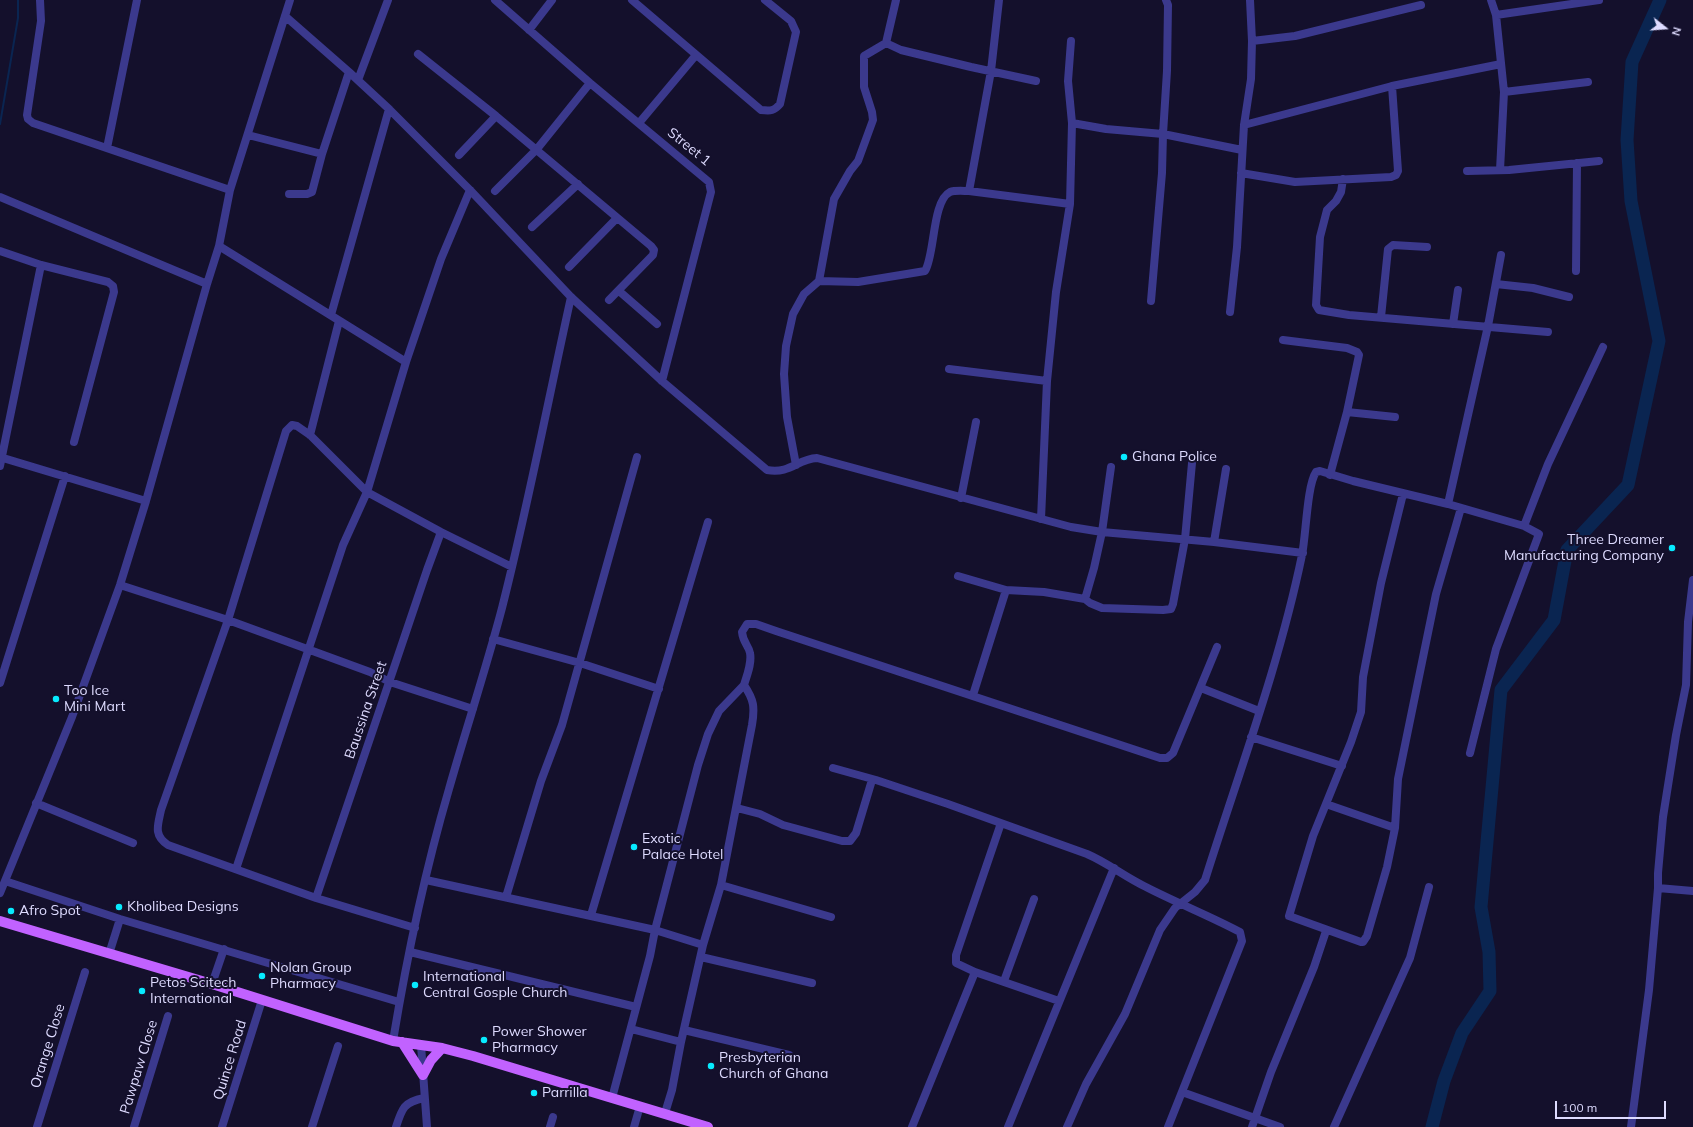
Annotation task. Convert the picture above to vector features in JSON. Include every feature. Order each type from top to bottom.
[{"type":"main road","points":[[0,921],[397,1041],[442,1048],[474,1056],[708,1127]]},
{"type":"main road","points":[[397,1041],[423,1075],[431,1060],[442,1048]]},
{"type":"street","points":[[40,0],[41,21],[27,115],[28,119],[33,123],[230,190]]},
{"type":"street","points":[[107,148],[137,0]]},
{"type":"street","points":[[0,893],[72,717],[120,585],[146,501],[219,246],[230,190],[290,0]]},
{"type":"street","points":[[358,80],[388,0]]},
{"type":"street","name":"Street 1","points":[[495,0],[590,83],[706,178],[710,187],[711,192],[662,381]]},
{"type":"street","points":[[529,30],[552,0]]},
{"type":"street","points":[[632,0],[762,110],[775,110],[780,104],[796,32],[791,21],[764,0]]},
{"type":"street","points":[[796,465],[787,417],[784,374],[786,346],[793,314],[804,294],[819,281],[834,199],[858,161],[874,120],[864,87],[864,56],[886,44],[896,0]]},
{"type":"street","points":[[969,191],[991,71],[999,0]]},
{"type":"street","points":[[1152,301],[1162,173],[1167,71],[1168,6],[1166,0]]},
{"type":"street","points":[[1230,312],[1237,247],[1244,125],[1251,79],[1252,41],[1250,0]]},
{"type":"street","points":[[1491,0],[1496,15],[1504,92],[1500,170]]},
{"type":"street","points":[[1496,15],[1599,0]]},
{"type":"street","points":[[1252,41],[1295,36],[1421,5]]},
{"type":"street","points":[[285,16],[389,109],[470,190],[570,297],[662,381],[767,470],[777,472],[787,470],[810,458],[817,458],[1041,519],[1058,525],[1102,532],[1214,542],[1303,553]]},
{"type":"street","points":[[1041,519],[1047,381],[1056,292],[1070,204],[1072,123],[1068,81],[1071,41]]},
{"type":"street","points":[[886,44],[901,50],[1036,81]]},
{"type":"street","points":[[418,54],[537,149],[651,246],[654,250],[653,255],[609,300]]},
{"type":"street","points":[[639,123],[696,55]]},
{"type":"street","points":[[1244,125],[1392,86],[1501,64]]},
{"type":"street","points":[[289,194],[307,194],[312,192],[322,154],[349,72]]},
{"type":"street","points":[[1504,92],[1588,82]]},
{"type":"street","points":[[495,191],[537,149],[590,83]]},
{"type":"street","points":[[1241,173],[1295,182],[1391,177],[1396,175],[1398,171],[1392,86]]},
{"type":"street","points":[[331,315],[389,109]]},
{"type":"street","points":[[459,155],[496,116]]},
{"type":"street","points":[[1072,123],[1106,129],[1163,134],[1242,150]]},
{"type":"street","points":[[248,135],[322,154]]},
{"type":"street","points":[[1467,171],[1500,170],[1599,161]]},
{"type":"street","points":[[1576,271],[1577,163]]},
{"type":"street","points":[[1344,179],[1341,192],[1336,201],[1327,210],[1320,237],[1316,305],[1319,310],[1349,315],[1548,332]]},
{"type":"street","points":[[532,228],[578,184]]},
{"type":"street","points":[[236,869],[343,545],[367,492],[406,362],[441,259],[470,190]]},
{"type":"street","points":[[819,281],[858,282],[925,271],[938,211],[946,195],[953,191],[969,191],[1070,204]]},
{"type":"street","points":[[0,197],[207,284]]},
{"type":"street","points":[[569,266],[617,218]]},
{"type":"street","points":[[1381,317],[1388,249],[1393,245],[1427,247]]},
{"type":"street","points":[[219,246],[406,362]]},
{"type":"street","points":[[0,251],[41,265],[108,282],[113,286],[114,292],[74,442]]},
{"type":"street","points":[[1448,504],[1488,326],[1501,255]]},
{"type":"street","points":[[41,265],[1,460],[65,476],[146,501]]},
{"type":"street","points":[[1496,284],[1533,288],[1569,297]]},
{"type":"street","points":[[1453,324],[1458,290]]},
{"type":"street","points":[[619,291],[657,324]]},
{"type":"street","points":[[397,1041],[399,1002],[426,880],[449,791],[493,639],[512,567],[570,297]]},
{"type":"street","points":[[310,435],[339,321]]},
{"type":"street","points":[[1283,340],[1347,348],[1357,352],[1359,355],[1347,412],[1330,475]]},
{"type":"street","points":[[1524,526],[1548,464],[1604,347]]},
{"type":"street","points":[[949,369],[1047,381]]},
{"type":"street","points":[[1347,412],[1396,417]]},
{"type":"street","points":[[961,498],[976,422]]},
{"type":"street","points":[[415,928],[316,898],[168,845],[159,836],[158,831],[161,810],[228,620],[286,431],[292,425],[297,426],[310,435],[367,492],[441,532],[512,567]]},
{"type":"street","points":[[506,897],[541,781],[562,725],[637,457]]},
{"type":"street","points":[[958,576],[1006,590],[1044,592],[1085,599],[1102,608],[1171,609],[1185,539],[1192,463]]},
{"type":"street","points":[[1085,599],[1102,532],[1111,467]]},
{"type":"street","points":[[1214,542],[1226,469]]},
{"type":"street","points":[[1067,1127],[1086,1084],[1125,1014],[1160,930],[1169,914],[1179,903],[1195,892],[1205,880],[1284,636],[1303,553],[1311,489],[1314,474],[1316,472],[1320,471],[1403,494],[1448,504],[1524,526],[1537,533],[1539,538],[1496,648],[1470,753]]},
{"type":"street","points":[[0,683],[65,476]]},
{"type":"street","points":[[1403,494],[1380,583],[1363,677],[1360,712],[1342,766],[1313,836],[1289,916],[1361,942],[1365,940],[1384,874],[1395,828],[1398,779],[1436,594],[1461,508]]},
{"type":"street","points":[[591,915],[708,522]]},
{"type":"street","name":"Baussina Street","points":[[316,898],[441,532]]},
{"type":"street","points":[[1631,1127],[1649,990],[1663,817],[1676,735],[1686,685],[1688,622],[1693,580]]},
{"type":"street","points":[[120,585],[228,620],[370,672],[390,682],[473,708]]},
{"type":"street","points":[[973,695],[1006,590]]},
{"type":"street","points":[[612,1098],[650,956],[655,930],[698,765],[708,734],[719,711],[744,685],[749,667],[750,652],[742,640],[742,632],[747,624],[756,624],[1160,758],[1167,758],[1173,753],[1217,647]]},
{"type":"street","points":[[493,639],[580,663],[659,689]]},
{"type":"street","points":[[665,1113],[672,1090],[681,1042],[703,945],[721,885],[737,808],[754,710],[752,697],[744,685]]},
{"type":"street","points":[[1201,688],[1259,711]]},
{"type":"street","points":[[1251,737],[1342,766]]},
{"type":"street","points":[[833,768],[927,797],[1087,854],[1105,862],[1128,878],[1240,932],[1242,940],[1168,1127]]},
{"type":"street","points":[[737,808],[760,814],[783,825],[842,841],[850,841],[856,832],[872,780]]},
{"type":"street","points":[[36,804],[133,844]]},
{"type":"street","points":[[1326,804],[1395,828]]},
{"type":"street","points":[[1001,823],[955,959],[956,963],[975,972],[1059,1001]]},
{"type":"street","points":[[1008,1127],[1114,868]]},
{"type":"street","points":[[426,880],[655,930],[703,945]]},
{"type":"street","points":[[5,881],[120,919],[399,1002]]},
{"type":"street","points":[[721,885],[831,917]]},
{"type":"street","points":[[1334,1127],[1410,958],[1429,887]]},
{"type":"street","points":[[1658,888],[1693,892]]},
{"type":"street","points":[[1004,981],[1034,899]]},
{"type":"street","points":[[109,954],[120,919]]},
{"type":"street","points":[[1252,1127],[1275,1060],[1317,960],[1326,930]]},
{"type":"street","points":[[212,984],[224,949]]},
{"type":"street","points":[[410,952],[636,1007]]},
{"type":"street","points":[[701,957],[812,983]]},
{"type":"street","name":"Orange Close","points":[[37,1127],[85,972]]},
{"type":"street","points":[[912,1127],[975,972]]},
{"type":"street","name":"Quince Road","points":[[222,1127],[262,1000]]},
{"type":"street","name":"Pawpaw Close","points":[[134,1127],[168,1016]]},
{"type":"street","points":[[631,1029],[681,1042]]},
{"type":"street","points":[[684,1030],[789,1055]]},
{"type":"street","points":[[421,1045],[427,1127]]},
{"type":"street","points":[[312,1127],[338,1046]]},
{"type":"street","points":[[1182,1092],[1280,1127]]},
{"type":"street","points":[[396,1127],[404,1107],[411,1101],[424,1098]]},
{"type":"street","points":[[634,1127],[640,1106]]},
{"type":"street","points":[[550,1127],[553,1117]]},
{"type":"waterway","points":[[0,124],[18,18],[18,0]]},
{"type":"waterway","points":[[1432,1127],[1444,1081],[1462,1033],[1490,991],[1489,952],[1481,907],[1501,690],[1554,620],[1567,550],[1628,485],[1659,341],[1631,201],[1627,140],[1632,62],[1660,0]]},
{"type":"place","name":"Ghana Police","points":[[1124,457]]},
{"type":"place","name":"Three Dreamer Manufacturing Company","points":[[1672,548]]},
{"type":"place","name":"Too Ice Mini Mart","points":[[56,699]]},
{"type":"place","name":"Exotic Palace Hotel","points":[[634,847]]},
{"type":"place","name":"Kholibea Designs","points":[[119,907]]},
{"type":"place","name":"Afro Spot","points":[[11,911]]},
{"type":"place","name":"Nolan Group Pharmacy","points":[[262,976]]},
{"type":"place","name":"International Central Gosple Church","points":[[415,985]]},
{"type":"place","name":"Petos Scitech International","points":[[142,991]]},
{"type":"place","name":"Power Shower Pharmacy","points":[[484,1040]]},
{"type":"place","name":"Presbyterian Church of Ghana","points":[[711,1066]]},
{"type":"place","name":"Parrilla","points":[[534,1093]]}]
